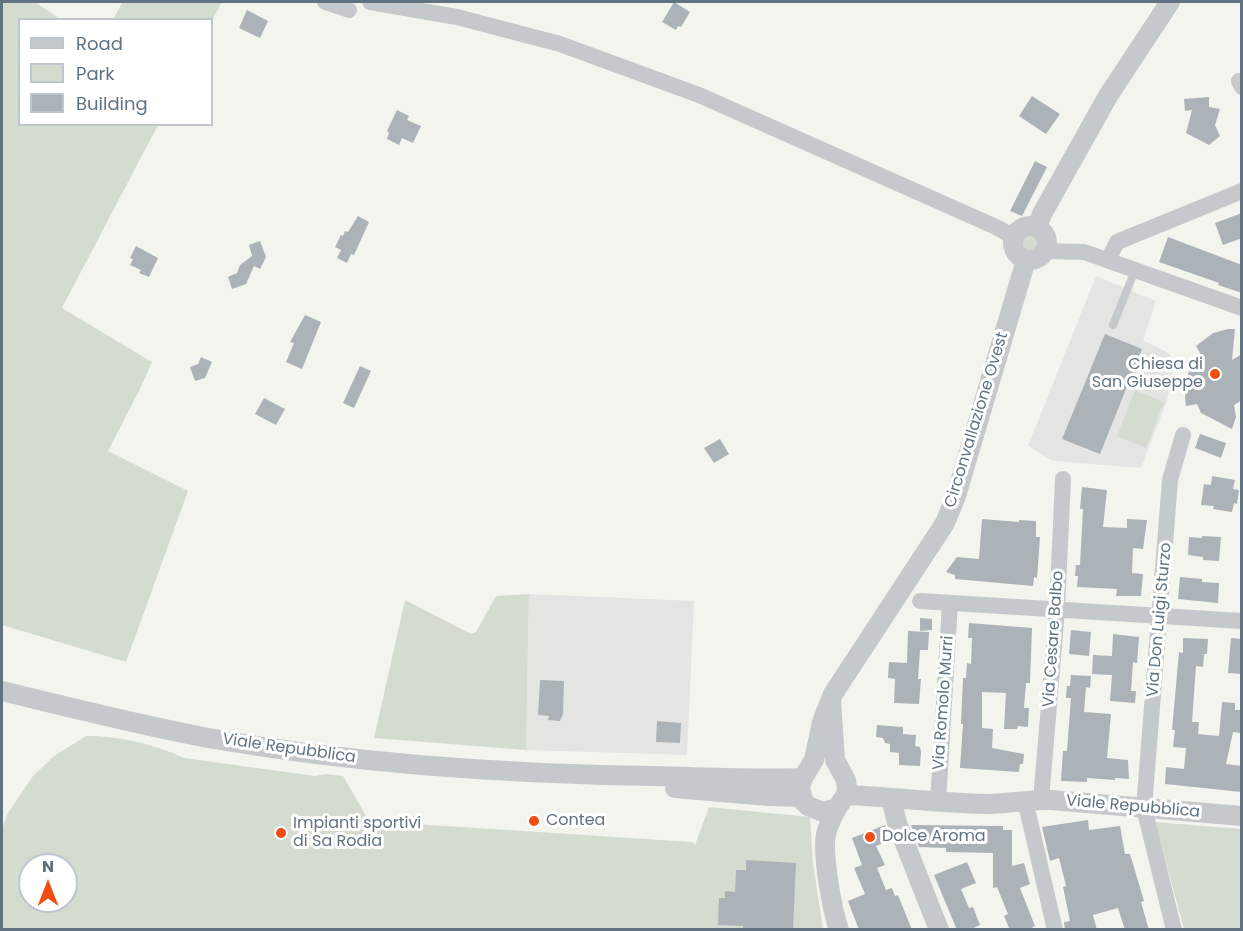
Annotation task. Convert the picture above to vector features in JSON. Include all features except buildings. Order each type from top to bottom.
[{"type":"street","points":[[325,2],[349,10]]},
{"type":"street","points":[[370,2],[456,17],[560,44],[699,95],[1014,237]]},
{"type":"street","points":[[1037,227],[1108,96],[1170,2]]},
{"type":"street","points":[[1108,260],[1117,242],[1242,191]]},
{"type":"street","points":[[1037,227],[1046,235],[1048,243],[1046,251],[1037,259],[1026,260],[1018,256],[1014,249],[1014,237],[1021,228],[1037,227]]},
{"type":"street","points":[[1046,251],[1084,252],[1242,308]]},
{"type":"street","name":"Circonvallazione Ovest","points":[[805,788],[822,722],[832,697],[945,523],[956,496],[1026,260]]},
{"type":"street","name":"Via Don Luigi Sturzo","points":[[1174,930],[1144,808],[1170,480],[1184,435]]},
{"type":"street","name":"Via Cesare Balbo","points":[[1055,930],[1033,800],[1057,610],[1064,479]]},
{"type":"street","points":[[920,601],[1242,621]]},
{"type":"street","name":"Via Romolo Murri","points":[[938,796],[950,603]]},
{"type":"street","name":"Viale Repubblica","points":[[3,694],[215,739],[322,754],[477,770],[580,776],[692,790],[805,788]]},
{"type":"street","points":[[832,697],[835,760],[846,780],[842,801],[826,835],[825,850],[832,907],[839,930]]},
{"type":"street","points":[[805,788],[821,765],[829,766],[842,774]]},
{"type":"street","name":"Viale Repubblica","points":[[842,774],[872,784],[990,804],[1033,800],[1242,816]]},
{"type":"street","points":[[805,788],[823,812],[842,801]]},
{"type":"street","points":[[805,788],[826,835]]},
{"type":"street","name":"Viale Repubblica","points":[[842,801],[938,796]]},
{"type":"street","points":[[891,798],[897,824],[939,930]]},
{"type":"lane","points":[[1113,325],[1135,270]]},
{"type":"shaded area","points":[[1096,276],[1156,301],[1143,340],[1167,352],[1174,360],[1167,401],[1141,468],[1053,461],[1028,446]]},
{"type":"shaded area","points":[[529,594],[694,601],[687,755],[526,750]]},
{"type":"green space","points":[[2,2],[35,2],[59,18],[18,18],[18,126],[157,126],[62,308],[152,362],[108,451],[188,491],[126,662],[2,625]]},
{"type":"green space","points":[[123,2],[222,2],[213,19],[114,18]]},
{"type":"green space","points":[[1033,232],[1041,236],[1045,244],[1041,252],[1033,256],[1025,252],[1021,244],[1025,236]]},
{"type":"green space","points":[[1135,390],[1164,402],[1146,448],[1117,436]]},
{"type":"green space","points":[[529,594],[526,750],[374,738],[405,600],[471,634],[476,632],[496,596]]},
{"type":"green space","name":"Impianti sportivi di Sa Rodia","points":[[86,736],[98,736],[136,742],[184,758],[315,776],[326,774],[343,776],[369,821],[692,842],[695,845],[709,807],[810,817],[813,863],[823,929],[2,929],[2,829],[8,813],[33,776],[54,756]]},
{"type":"green space","points":[[1155,822],[1241,829],[1241,929],[1184,929]]},
{"type":"place","name":"Chiesa di San Giuseppe","points":[[1215,374]]},
{"type":"place","name":"Contea","points":[[534,821]]},
{"type":"place","name":"Impianti sportivi di Sa Rodia","points":[[281,833]]},
{"type":"place","name":"Dolce Aroma","points":[[870,837]]}]
